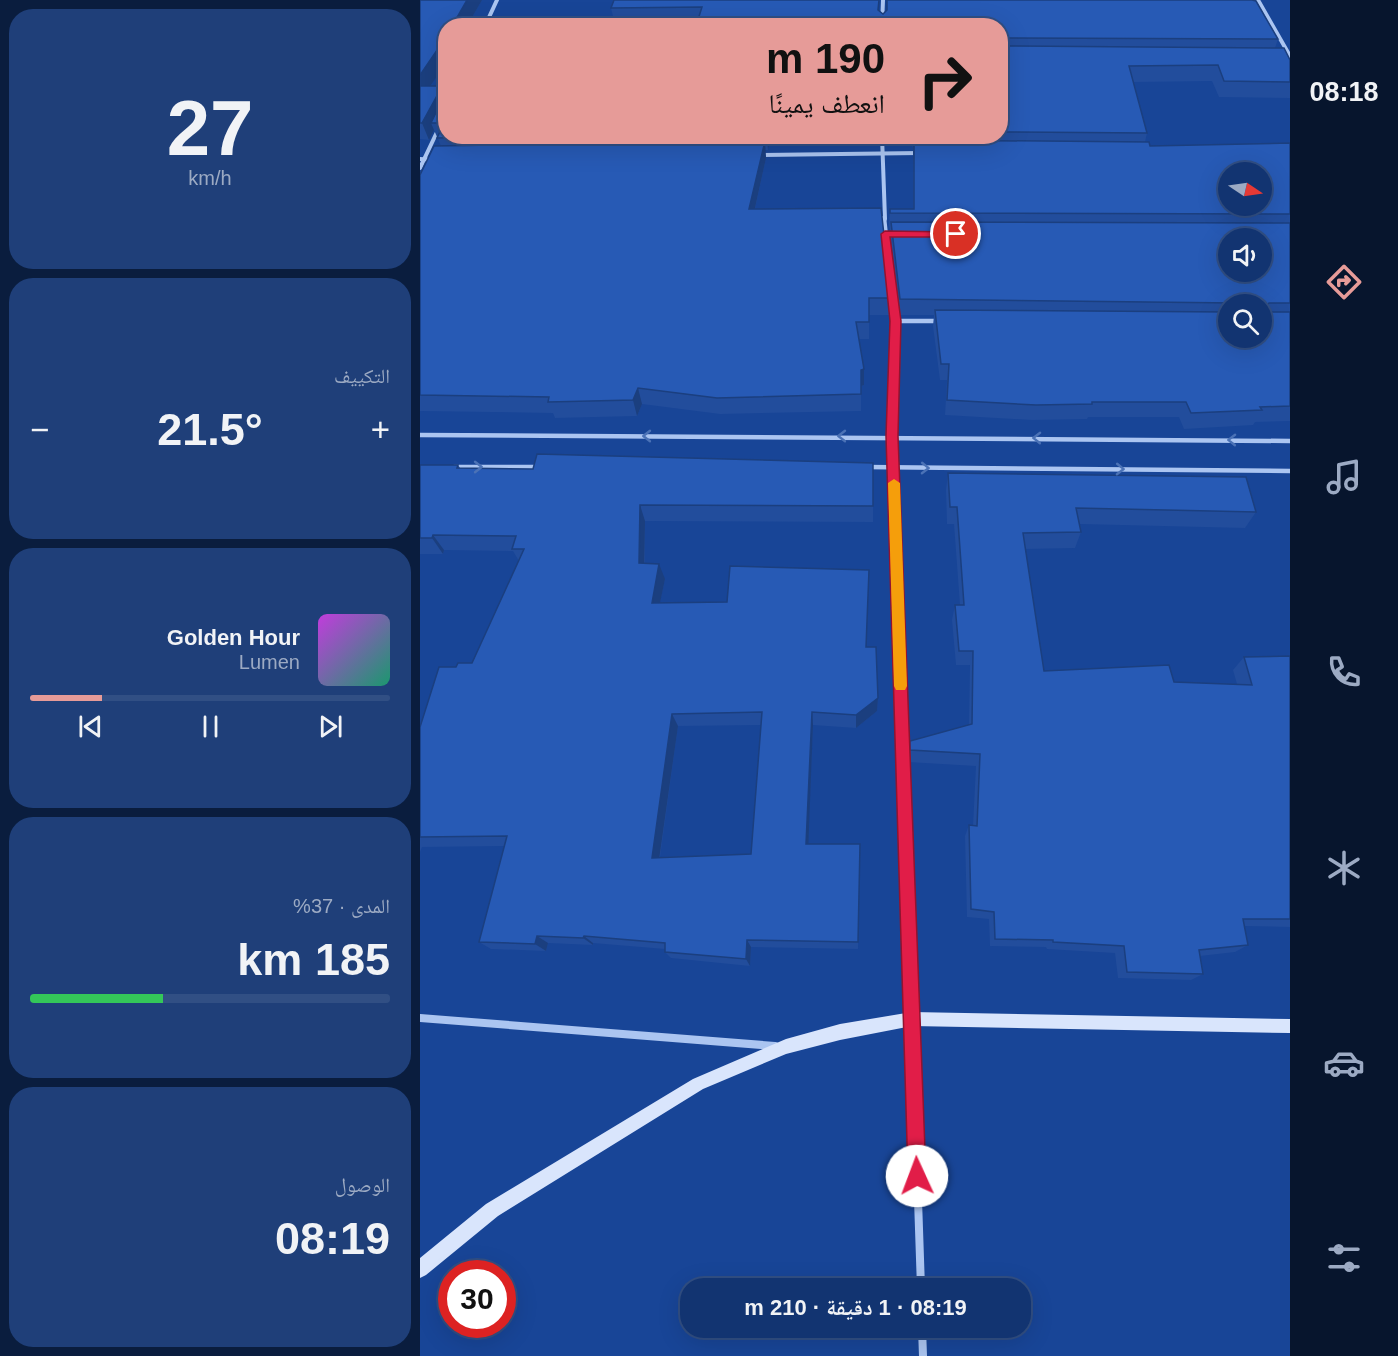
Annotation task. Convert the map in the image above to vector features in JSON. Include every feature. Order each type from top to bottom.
[{"type":"main road","points":[[420,1269],[492,1210],[595,1145],[698,1084],[786,1047],[840,1032],[912,1019],[1290,1026]]},
{"type":"street","points":[[489,18],[497,0]]},
{"type":"street","points":[[882,18],[883,0]]},
{"type":"street","points":[[1258,0],[1290,56]]},
{"type":"street","points":[[420,168],[438,129]]},
{"type":"street","points":[[882,144],[885,234],[896,321],[892,436],[921,1278]]},
{"type":"street","points":[[753,155],[931,153]]},
{"type":"street","points":[[422,160],[436,160]]},
{"type":"street","points":[[885,234],[897,234]]},
{"type":"street","points":[[896,321],[943,321]]},
{"type":"street","points":[[420,435],[892,436],[1290,441]]},
{"type":"street","points":[[444,466],[550,467]]},
{"type":"street","points":[[858,467],[1290,471]]},
{"type":"street","points":[[420,1018],[786,1047]]},
{"type":"street","points":[[922,1338],[923,1356]]},
{"type":"building","points":[[420,0],[467,0],[457,18],[438,18],[438,49],[420,75]]},
{"type":"building","points":[[614,0],[879,0],[878,10],[883,14],[887,10],[887,0],[1252,0],[1256,1],[1278,39],[1008,38],[1008,18],[699,18],[702,7],[611,8]]},
{"type":"building","points":[[1008,46],[1284,48],[1290,60],[1290,82],[1224,81],[1218,65],[1129,66],[1147,133],[1008,132]]},
{"type":"building","points":[[420,86],[438,86],[438,94],[420,123]]},
{"type":"building","points":[[438,108],[438,123],[431,123]]},
{"type":"building","points":[[1008,141],[1149,142],[1150,146],[1290,143],[1290,214],[1272,214],[1272,162],[1218,162],[1218,214],[890,213],[890,209],[914,209],[914,144],[1008,144]]},
{"type":"building","points":[[764,144],[749,209],[881,208],[891,298],[869,298],[869,322],[856,322],[864,369],[861,370],[861,394],[717,398],[638,388],[633,400],[548,402],[549,397],[420,395],[420,175],[434,146]]},
{"type":"building","points":[[891,222],[1290,223],[1290,303],[1272,303],[1272,294],[1218,294],[1218,303],[900,299]]},
{"type":"building","points":[[935,310],[1218,312],[1218,348],[1272,348],[1272,312],[1290,312],[1290,406],[1260,407],[1262,410],[1191,413],[1186,402],[1092,402],[1092,404],[1036,405],[947,400],[949,364],[941,364]]},
{"type":"building","points":[[537,454],[873,463],[873,506],[640,505],[639,563],[659,564],[652,603],[727,602],[730,566],[869,570],[866,647],[876,647],[878,698],[856,715],[812,712],[806,844],[860,844],[858,942],[747,940],[746,959],[665,952],[665,943],[584,936],[583,938],[537,936],[535,944],[479,942],[507,836],[420,837],[420,727],[439,667],[456,667],[458,663],[472,663],[524,549],[512,549],[516,536],[433,535],[432,538],[420,538],[420,465],[533,469]],"holes":[[[762,712],[751,854],[652,858],[672,714]]]},
{"type":"building","points":[[948,473],[1246,477],[1256,512],[1076,508],[1081,532],[1023,533],[1044,671],[1169,665],[1174,682],[1252,685],[1244,657],[1290,656],[1290,919],[1243,919],[1248,945],[1199,950],[1203,974],[1127,972],[1124,946],[1053,942],[1053,940],[995,939],[994,912],[971,909],[969,825],[977,826],[980,754],[910,750],[910,741],[972,724],[973,651],[959,651],[955,605],[964,605],[957,507],[950,507]]},
{"type":"slow traffic","points":[[894,483],[901,686]]},
{"type":"route","points":[[917,1176],[892,436],[896,321],[885,234],[956,234]]}]
